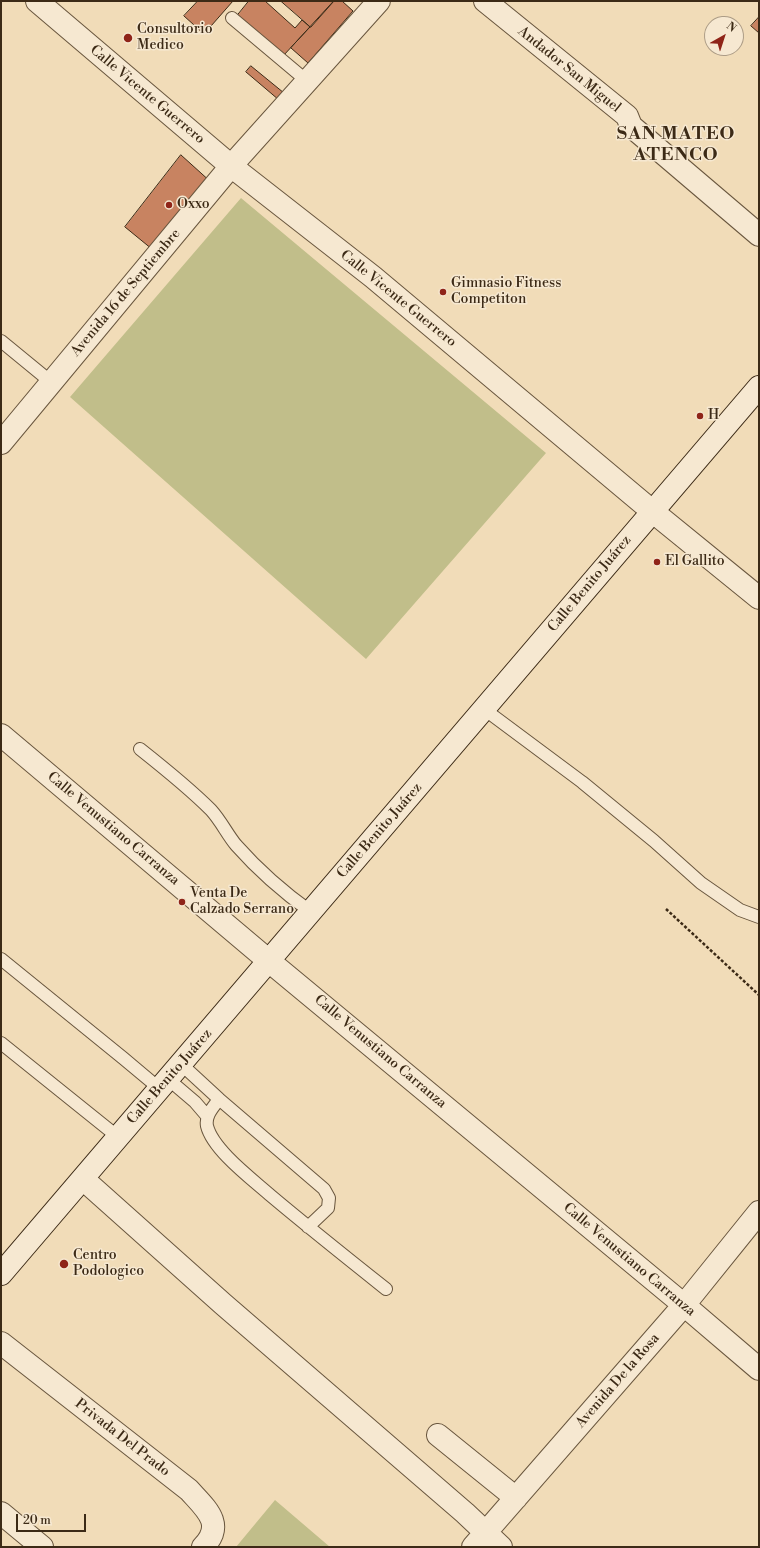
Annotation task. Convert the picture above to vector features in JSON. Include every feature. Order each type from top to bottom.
[{"type":"street","name":"Calle Vicente Guerrero","points":[[37,1],[231,166],[373,277],[652,511],[759,598]]},
{"type":"street","name":"Avenida 16 de Septiembre","points":[[1,443],[231,166],[379,1]]},
{"type":"street","name":"Andador San Miguel","points":[[485,1],[627,116],[631,126],[759,235]]},
{"type":"street","name":"Calle Benito Juárez","points":[[1,1274],[759,387]]},
{"type":"street","name":"Calle Venustiano Carranza","points":[[1,735],[269,961],[759,1369]]},
{"type":"street","points":[[82,1179],[223,1304],[479,1539],[501,1547]]},
{"type":"street","name":"Avenida De la Rosa","points":[[479,1539],[684,1305],[759,1212]]},
{"type":"street","name":"Privada Del Prado","points":[[1,1343],[189,1490],[211,1516],[213,1524],[212,1536],[203,1547]]},
{"type":"street","points":[[438,1435],[516,1498]]},
{"type":"street","points":[[1,1513],[42,1547]]},
{"type":"lane","points":[[232,18],[307,81]]},
{"type":"lane","points":[[1,341],[51,382]]},
{"type":"lane","points":[[484,709],[582,782],[654,841],[701,883],[740,910],[759,917]]},
{"type":"lane","points":[[140,748],[187,787],[212,812],[254,866],[281,890],[311,912]]},
{"type":"lane","points":[[1,959],[123,1058],[219,1099],[324,1189],[329,1198],[328,1208],[308,1227]]},
{"type":"lane","points":[[1,1043],[118,1137]]},
{"type":"lane","points":[[170,1077],[207,1116]]},
{"type":"lane","points":[[219,1099],[207,1116],[207,1126],[214,1140],[232,1161],[308,1227],[386,1289]]},
{"type":"path","points":[[666,909],[759,994]]},
{"type":"shaded area","points":[[241,198],[546,453],[366,659],[70,397]]},
{"type":"shaded area","points":[[275,1500],[330,1547],[236,1547]]},
{"type":"building","points":[[198,1],[233,1],[204,34],[184,16]]},
{"type":"building","points":[[249,1],[265,1],[295,28],[302,20],[310,27],[283,56],[237,16]]},
{"type":"building","points":[[281,1],[334,1],[311,27]]},
{"type":"building","points":[[334,1],[342,1],[353,11],[308,63],[291,48]]},
{"type":"building","points":[[759,17],[759,33],[751,26]]},
{"type":"building","points":[[251,66],[284,93],[279,100],[246,72]]},
{"type":"building","name":"Oxxo","points":[[181,155],[212,183],[158,254],[125,227]]},
{"type":"place","name":"Consultorio Medico","points":[[128,38]]},
{"type":"place","name":"Oxxo","points":[[169,205]]},
{"type":"place","name":"Gimnasio Fitness Competiton","points":[[443,292]]},
{"type":"place","name":"H","points":[[700,416]]},
{"type":"place","name":"El Gallito","points":[[657,562]]},
{"type":"place","name":"Venta De Calzado Serrano","points":[[182,902]]},
{"type":"place","name":"Centro Podologico","points":[[64,1264]]},
{"type":"district","name":"SAN MATEO ATENCO","points":[[676,145]]}]
